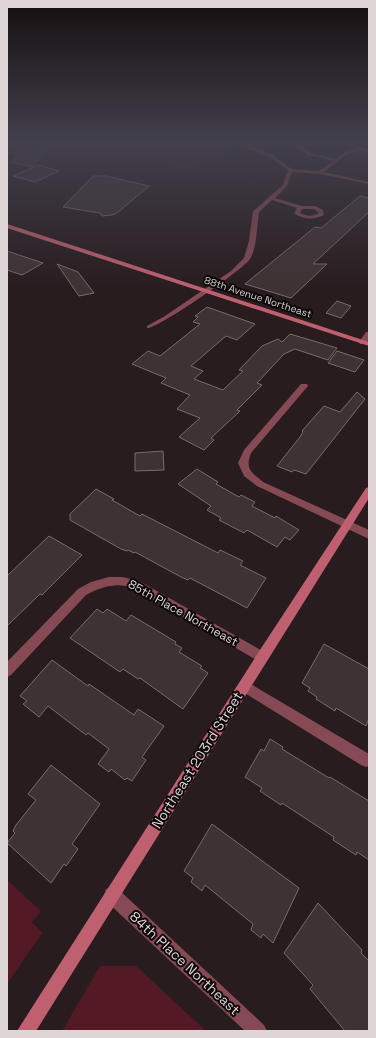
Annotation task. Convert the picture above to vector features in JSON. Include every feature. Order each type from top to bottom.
[{"type":"street","points":[[149,327],[206,291],[233,272],[247,259],[252,241],[256,210],[279,191]]},
{"type":"street","points":[[271,198],[303,208]]},
{"type":"street","name":"88th Avenue Northeast","points":[[7,226],[366,343]]},
{"type":"street","points":[[366,343],[369,334]]},
{"type":"street","points":[[304,386],[247,452],[243,462],[247,474],[260,484],[369,535]]},
{"type":"street","name":"Northeast 203rd Street","points":[[26,1031],[369,490]]},
{"type":"street","name":"85th Place Northeast","points":[[7,671],[82,592],[91,586],[102,582],[127,581],[137,585],[262,657]]},
{"type":"street","points":[[244,686],[366,760]]},
{"type":"street","name":"84th Place Northeast","points":[[112,895],[258,1031]]},
{"type":"shaded area","points":[[7,880],[41,911],[32,922],[42,933],[7,984]]},
{"type":"shaded area","points":[[100,966],[136,966],[206,1031],[62,1031]]},
{"type":"building","points":[[78,191],[143,191],[117,213],[112,215],[102,216],[100,213],[63,207]]},
{"type":"building","points":[[360,196],[369,198],[369,212],[313,264],[327,264],[291,298],[245,284],[315,227],[321,228]]},
{"type":"building","points":[[7,251],[43,263],[22,275],[7,270]]},
{"type":"building","points":[[57,264],[78,272],[94,293],[79,296]]},
{"type":"building","points":[[337,301],[351,306],[341,318],[326,313]]},
{"type":"building","points":[[207,307],[255,324],[237,340],[226,336],[191,366],[203,371],[194,379],[223,390],[243,371],[239,370],[262,346],[278,339],[282,342],[290,334],[337,348],[328,360],[295,349],[284,354],[257,383],[262,385],[237,410],[240,411],[211,438],[214,440],[204,450],[179,437],[200,418],[177,409],[190,395],[161,383],[166,378],[132,364],[148,351],[160,356],[200,324],[193,322],[198,317],[195,316]]},
{"type":"building","points":[[337,351],[364,360],[355,372],[328,363]]},
{"type":"building","points":[[357,392],[365,399],[306,474],[294,470],[292,472],[277,466],[300,437],[303,432],[302,431],[324,406],[340,412]]},
{"type":"building","points":[[163,451],[164,470],[135,471],[135,453]]},
{"type":"building","points":[[197,469],[218,482],[216,484],[239,497],[241,495],[255,502],[252,506],[275,518],[276,516],[299,530],[290,540],[285,537],[277,547],[247,530],[244,533],[219,520],[221,518],[207,510],[211,506],[178,484]]},
{"type":"building","points":[[96,489],[140,516],[142,514],[218,553],[220,550],[243,561],[240,565],[266,578],[247,608],[190,578],[188,580],[181,577],[135,552],[121,549],[70,520],[70,514]]},
{"type":"building","points":[[49,536],[82,555],[42,595],[40,594],[7,626],[7,576]]},
{"type":"building","points":[[97,609],[103,613],[107,609],[126,621],[131,615],[176,642],[175,644],[182,648],[179,652],[202,666],[200,668],[208,673],[183,709],[140,678],[138,679],[123,669],[120,672],[70,638]]},
{"type":"building","points":[[324,644],[369,669],[369,718],[366,726],[336,708],[335,711],[316,699],[317,697],[308,691],[310,688],[302,683]]},
{"type":"building","points":[[52,660],[88,686],[89,684],[134,715],[138,709],[164,726],[142,757],[146,760],[132,781],[127,778],[125,780],[111,769],[109,772],[98,764],[109,749],[88,733],[86,735],[48,706],[39,717],[23,704],[27,701],[20,696]]},
{"type":"building","points":[[270,739],[283,747],[282,749],[369,801],[369,860],[357,852],[356,855],[333,840],[334,837],[282,803],[281,805],[260,791],[262,788],[245,777],[261,749],[264,751]]},
{"type":"building","points":[[51,765],[100,804],[72,844],[78,849],[66,866],[64,864],[51,883],[7,843],[15,833],[13,831],[16,825],[36,800],[28,794]]},
{"type":"building","points":[[212,824],[299,888],[273,943],[263,934],[261,938],[251,930],[253,924],[205,885],[202,891],[191,882],[193,878],[184,871]]},
{"type":"building","points":[[318,903],[362,950],[361,953],[369,961],[369,1031],[345,1031],[310,989],[313,985],[284,953]]}]
